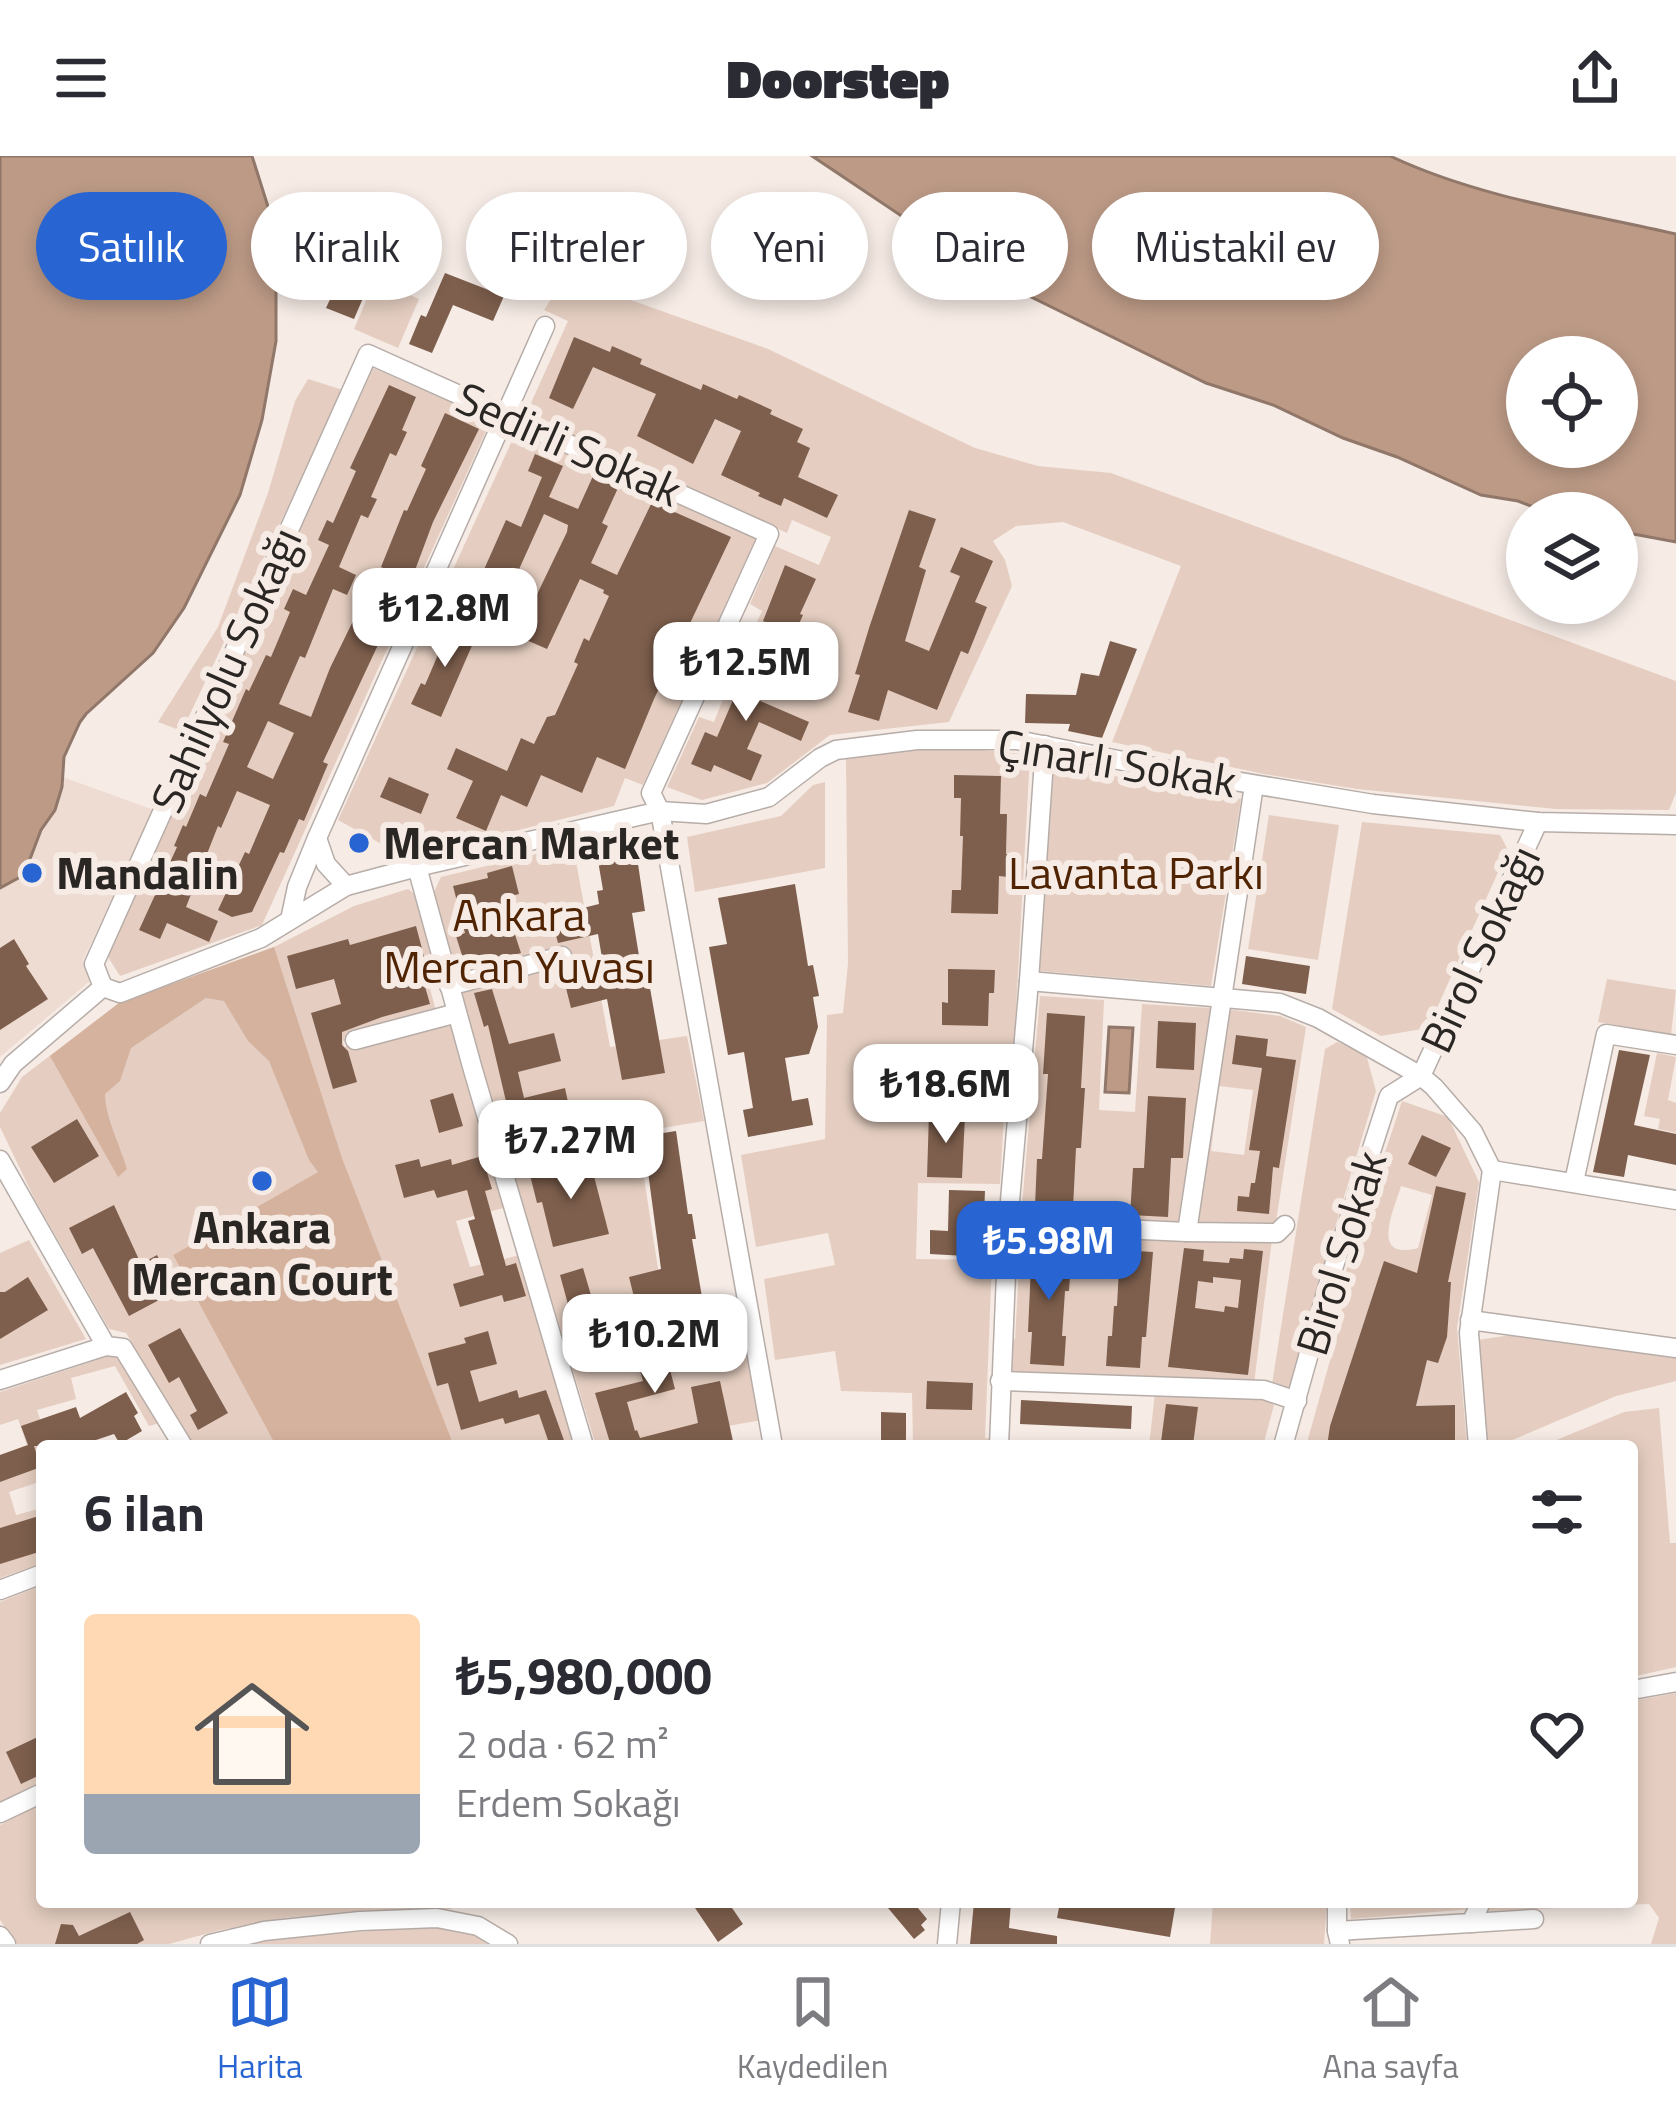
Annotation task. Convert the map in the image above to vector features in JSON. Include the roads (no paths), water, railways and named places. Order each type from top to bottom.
[{"type":"street","points":[[290,920],[297,887],[317,838],[545,326]]},
{"type":"street","name":"Sedirli Sokak","points":[[368,354],[770,534],[651,794],[660,812]]},
{"type":"street","name":"Sahilyolu Sokağı","points":[[103,987],[94,964],[368,354]]},
{"type":"street","name":"Çınarlı Sokak","points":[[103,987],[120,993],[261,938],[346,886],[660,812],[706,814],[769,797],[836,750],[939,740],[1016,740],[1373,804],[1538,822],[1676,825]]},
{"type":"street","points":[[999,1440],[1008,1224],[1045,745]]},
{"type":"street","points":[[1187,1232],[1254,785]]},
{"type":"street","points":[[660,812],[772,1440]]},
{"type":"street","name":"Birol Sokağı","points":[[1421,1076],[1538,822]]},
{"type":"street","points":[[317,838],[326,864],[346,886]]},
{"type":"street","points":[[417,867],[582,1440]]},
{"type":"street","points":[[449,986],[562,956]]},
{"type":"street","points":[[1029,981],[1280,1003],[1318,1018],[1434,1087],[1473,1132],[1492,1170],[1470,1320],[1478,1440]]},
{"type":"street","points":[[0,1083],[13,1064],[103,987]]},
{"type":"street","points":[[355,1040],[457,1013]]},
{"type":"street","points":[[1574,1182],[1606,1034],[1676,1045]]},
{"type":"street","name":"Birol Sokak","points":[[1285,1440],[1330,1275],[1389,1096],[1421,1076]]},
{"type":"street","points":[[0,1160],[106,1346]]},
{"type":"street","points":[[1492,1170],[1676,1200]]},
{"type":"street","points":[[1008,1224],[1277,1233],[1285,1226]]},
{"type":"street","points":[[1470,1320],[1676,1348]]},
{"type":"street","points":[[0,1380],[106,1346],[123,1348],[179,1440]]},
{"type":"street","points":[[1000,1381],[1264,1390],[1298,1401]]},
{"type":"street","points":[[0,1590],[36,1576]]},
{"type":"street","points":[[1638,1689],[1676,1682]]},
{"type":"street","points":[[0,1813],[36,1795]]},
{"type":"street","points":[[946,1944],[951,1908]]},
{"type":"street","points":[[1337,1908],[1339,1938],[1534,1919]]},
{"type":"street","points":[[1471,1923],[1478,1908]]},
{"type":"street","points":[[210,1944],[264,1931],[437,1918],[478,1925],[508,1944]]},
{"type":"street","points":[[0,1936],[6,1944]]},
{"type":"place","name":"Mercan Market","points":[[359,843]]},
{"type":"place","name":"Mandalin","points":[[32,873]]},
{"type":"place","name":"Ankara Mercan Court","points":[[262,1181]]},
{"type":"park label","name":"Lavanta Parkı","points":[[1136,873]]},
{"type":"park label","name":"Ankara Mercan Yuvası","points":[[519,941]]}]
